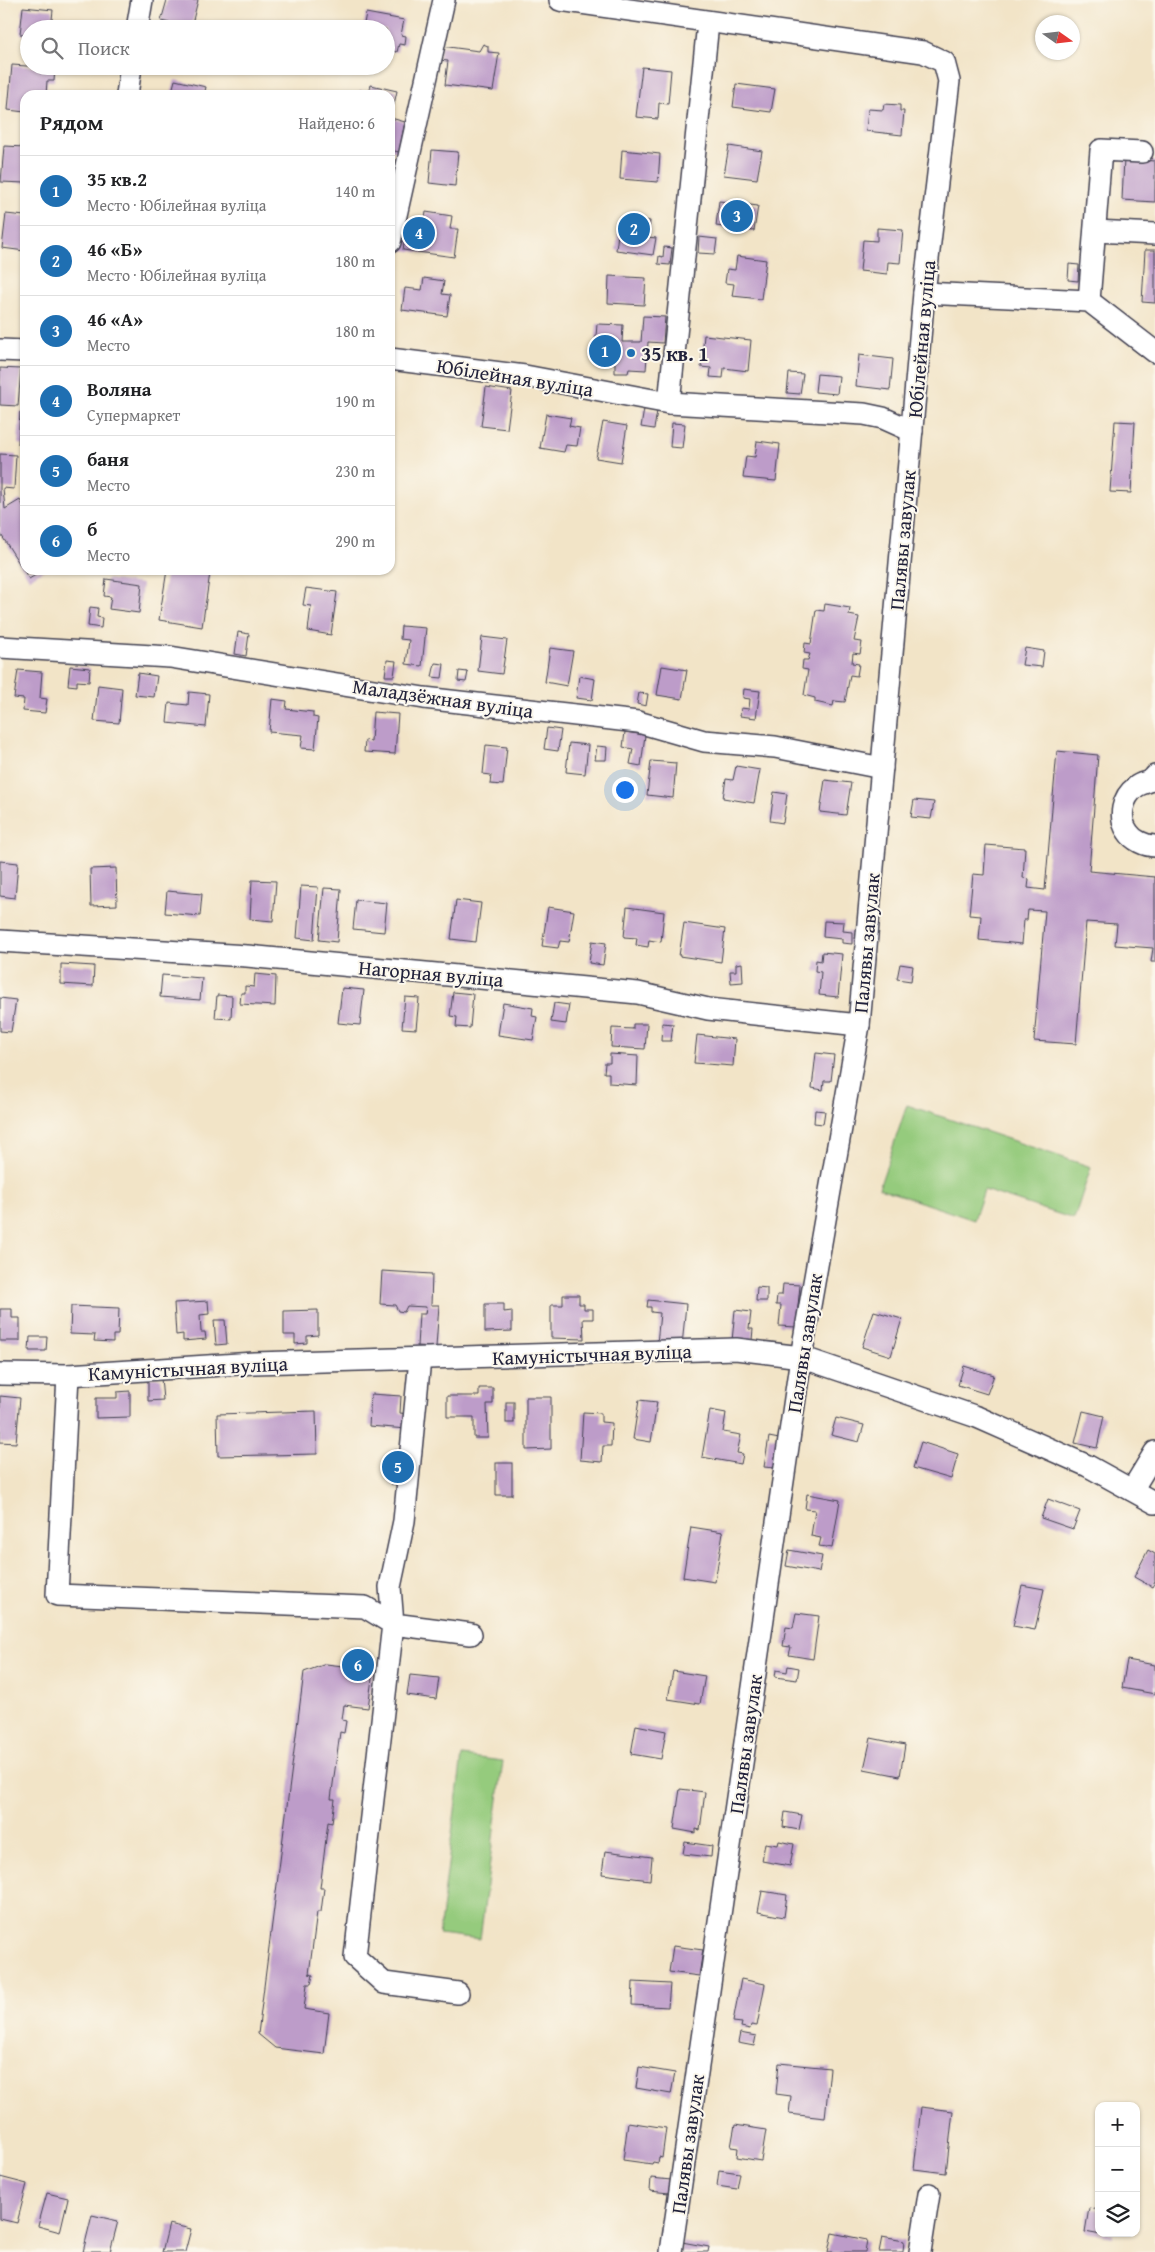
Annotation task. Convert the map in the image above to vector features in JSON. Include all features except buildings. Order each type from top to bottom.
[{"type":"street","points":[[139,20],[142,0]]},
{"type":"street","points":[[395,220],[444,0]]},
{"type":"street","points":[[560,0],[708,23],[669,403]]},
{"type":"street","name":"Юбілейная вуліца","points":[[395,360],[526,376],[669,403],[864,414],[883,418],[912,431],[924,293],[949,81],[944,62],[922,52],[708,23]]},
{"type":"street","points":[[128,90],[130,75]]},
{"type":"street","points":[[1089,302],[1101,150],[1142,152]]},
{"type":"street","points":[[1095,231],[1155,234]]},
{"type":"street","points":[[924,293],[1089,302],[1155,352]]},
{"type":"street","points":[[0,350],[20,351]]},
{"type":"street","name":"Палявы завулак","points":[[671,2252],[801,1357],[859,1024],[912,431]]},
{"type":"street","name":"Маладзёжная вуліца","points":[[0,647],[170,657],[424,698],[638,722],[704,741],[775,748],[882,768]]},
{"type":"street","points":[[1155,776],[1151,782],[1136,787],[1128,796],[1123,806],[1122,817],[1130,834],[1143,843],[1155,846]]},
{"type":"street","name":"Нагорная вуліца","points":[[0,941],[247,956],[638,992],[708,1009],[859,1024]]},
{"type":"street","name":"Камуністычная вуліца","points":[[0,1374],[68,1375],[254,1363],[736,1349],[801,1357],[978,1417],[1088,1466],[1155,1503]]},
{"type":"street","points":[[420,1358],[404,1521],[390,1587],[393,1624],[355,1957],[384,1983],[458,1993]]},
{"type":"street","points":[[68,1375],[57,1595],[365,1607],[393,1624],[471,1634]]},
{"type":"street","points":[[1132,1490],[1155,1452]]},
{"type":"street","points":[[920,2252],[929,2194]]},
{"type":"green space","points":[[907,1105],[1091,1167],[1074,1219],[984,1190],[974,1220],[879,1188]]},
{"type":"green space","points":[[462,1756],[503,1761],[480,1939],[439,1934]]},
{"type":"place","name":"46 «А»","points":[[737,216]]},
{"type":"place","name":"46 «Б»","points":[[634,229]]},
{"type":"place","name":"Воляна","points":[[419,233]]},
{"type":"place","name":"35 кв.2","points":[[605,351]]},
{"type":"place","name":"35 кв. 1","points":[[631,353]]},
{"type":"place","name":"баня","points":[[398,1467]]},
{"type":"place","name":"б","points":[[358,1665]]}]
